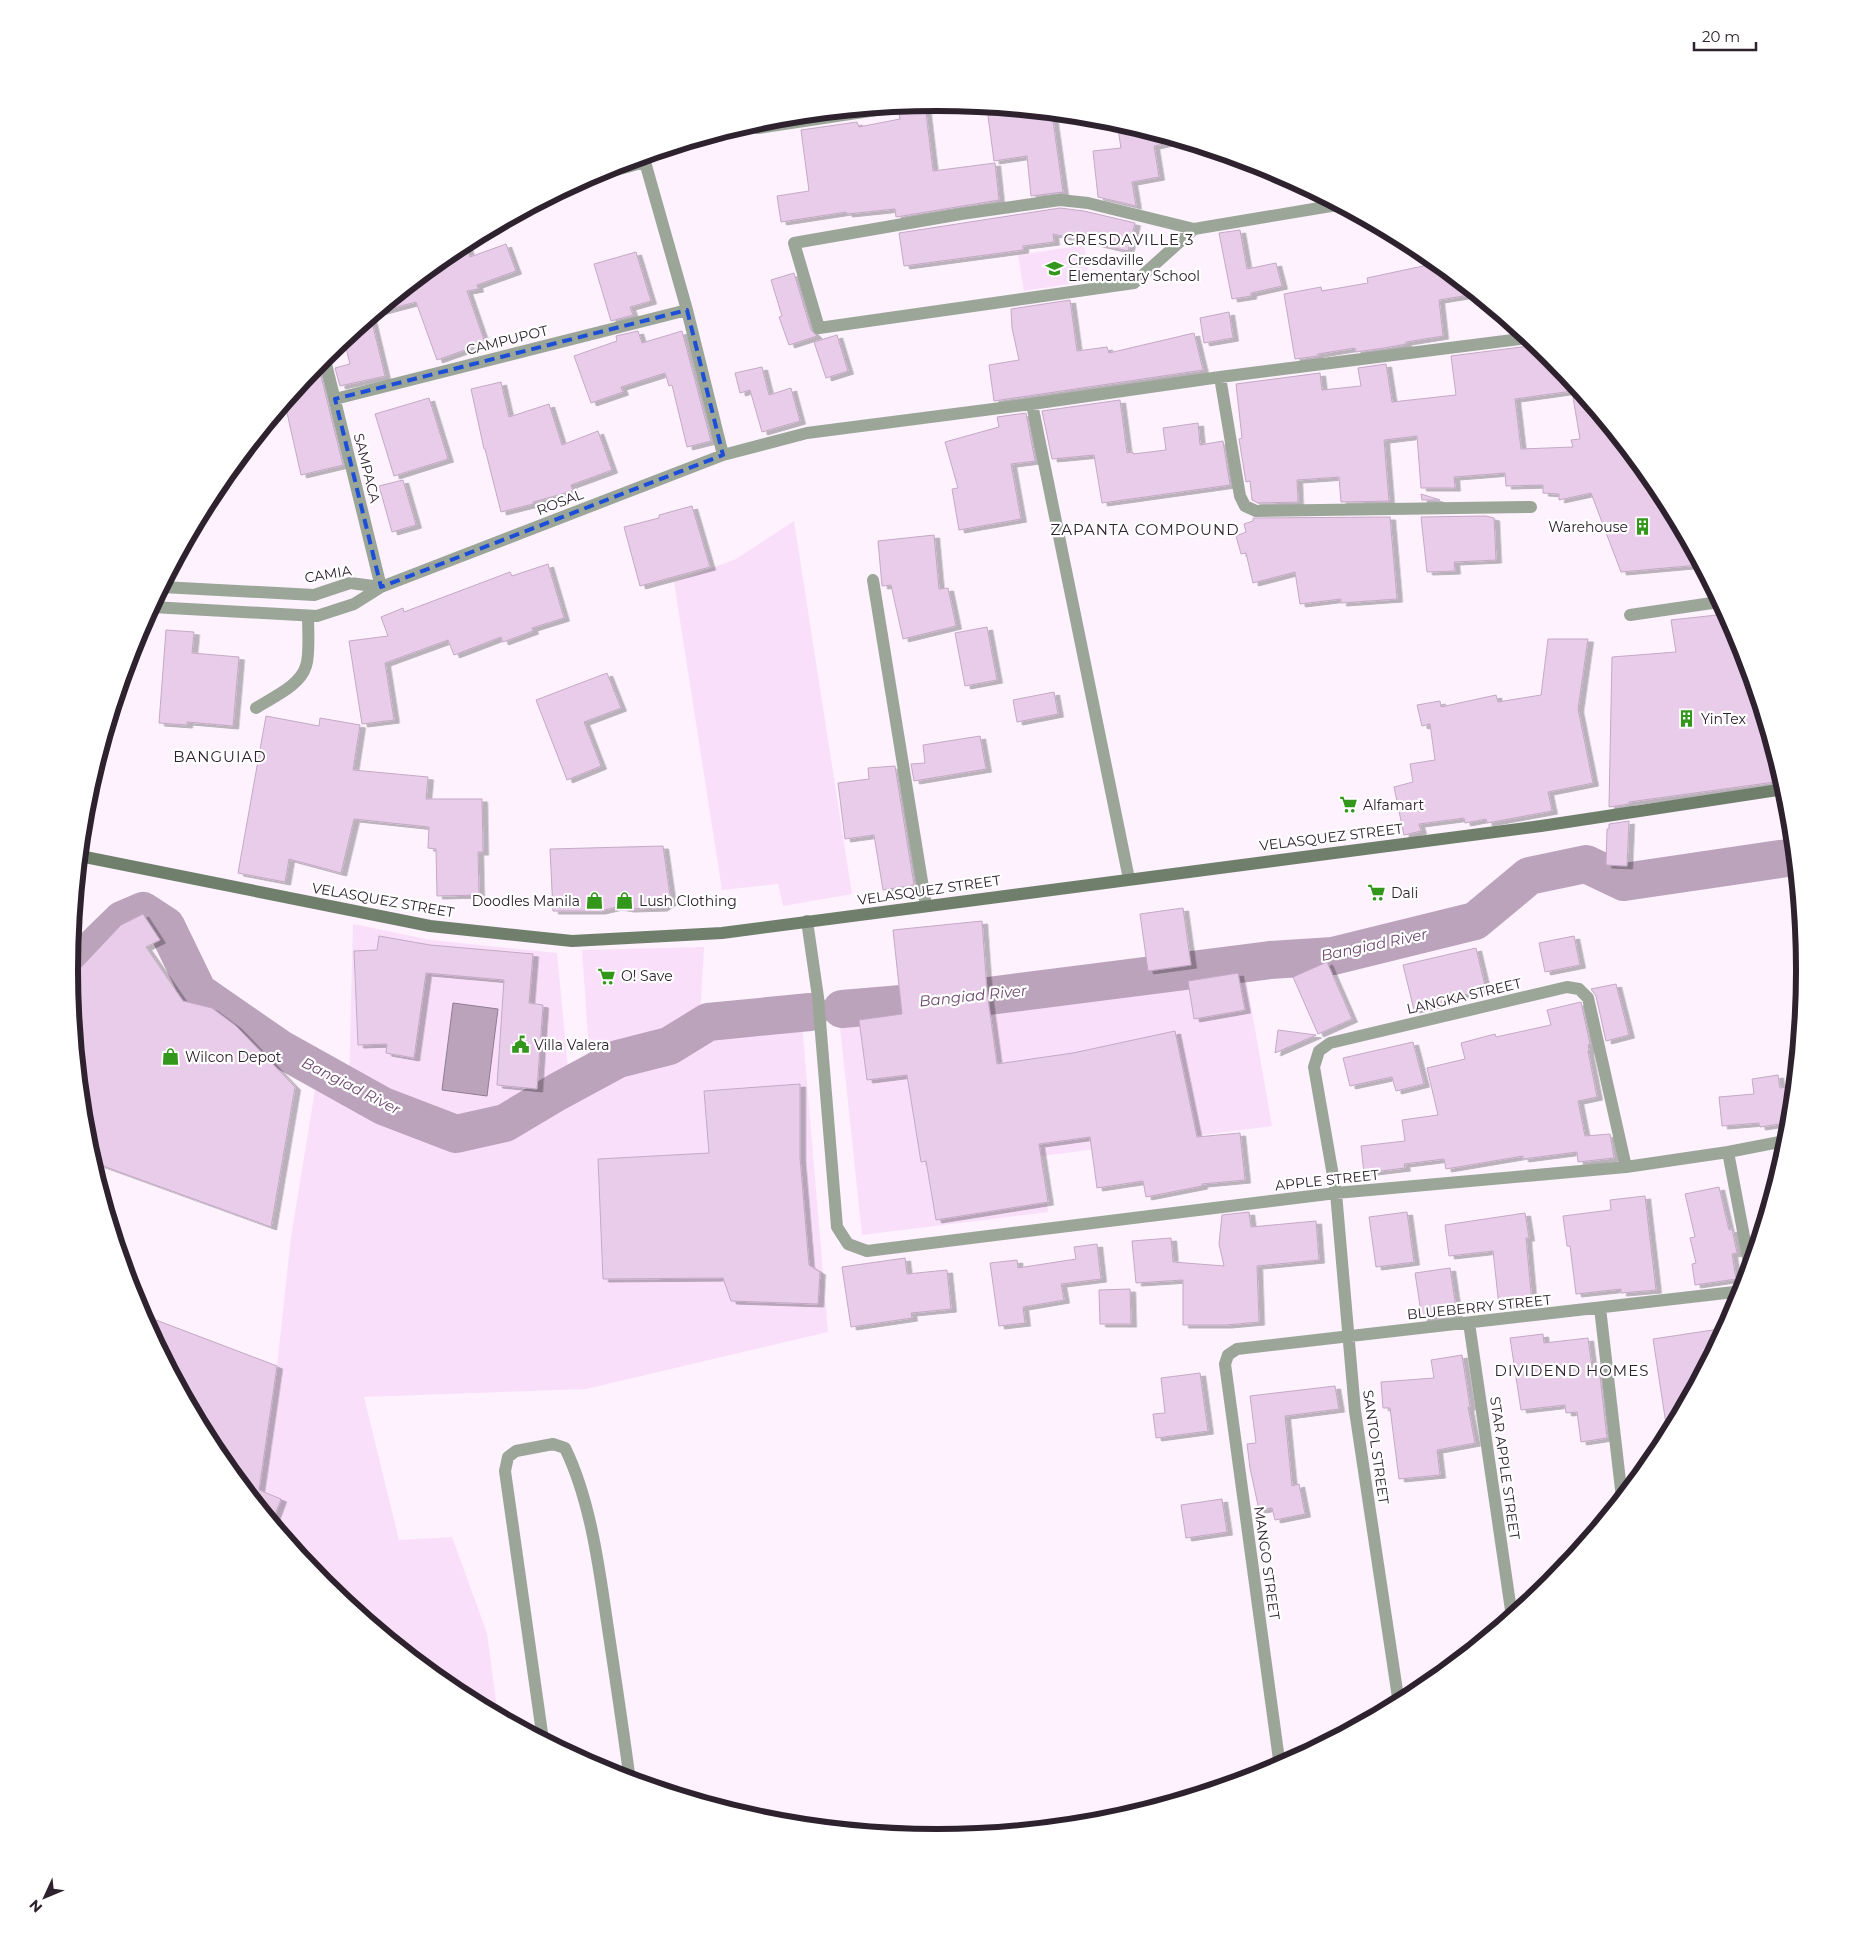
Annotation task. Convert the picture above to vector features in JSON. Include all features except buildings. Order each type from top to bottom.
[{"type":"main road","name":"VELASQUEZ STREET","points":[[85,857],[430,926],[572,941],[722,933],[1541,826],[1777,790]]},
{"type":"street","points":[[645,163],[687,310],[723,455]]},
{"type":"street","points":[[1194,229],[1134,283],[820,328],[794,243],[961,214],[1060,200],[1088,203],[1194,229],[1329,206]]},
{"type":"street","name":"CAMPUPOT","points":[[335,400],[687,310]]},
{"type":"street","name":"ROSAL","points":[[381,587],[723,455],[806,433],[1519,339]]},
{"type":"street","name":"SAMPACA","points":[[326,366],[381,587]]},
{"type":"street","points":[[1220,377],[1240,496],[1245,506],[1256,512],[1530,507]]},
{"type":"street","points":[[1032,404],[1130,879]]},
{"type":"street","points":[[873,580],[926,906]]},
{"type":"street","name":"CAMIA","points":[[168,587],[314,595],[350,583],[381,587]]},
{"type":"street","points":[[159,607],[317,616],[354,604],[381,587]]},
{"type":"street","points":[[1630,615],[1713,603]]},
{"type":"street","points":[[256,708],[301,677],[307,665],[308,616]]},
{"type":"street","name":"APPLE STREET","points":[[807,921],[818,997],[837,1227],[848,1244],[868,1251],[1336,1194],[1626,1167],[1728,1152],[1779,1142]]},
{"type":"street","name":"LANGKA STREET","points":[[1336,1194],[1314,1066],[1318,1052],[1330,1043],[1567,987],[1579,989],[1588,998],[1626,1167]]},
{"type":"street","points":[[1728,1152],[1748,1256]]},
{"type":"street","name":"SANTOL STREET","points":[[1336,1194],[1355,1411],[1398,1696]]},
{"type":"street","name":"BLUEBERRY STREET","points":[[1225,1364],[1228,1355],[1237,1349],[1734,1292]]},
{"type":"street","points":[[1600,1308],[1621,1491]]},
{"type":"street","name":"STAR APPLE STREET","points":[[1469,1323],[1511,1610]]},
{"type":"street","name":"MANGO STREET","points":[[1225,1364],[1279,1759]]},
{"type":"street","points":[[542,1734],[505,1471],[508,1458],[516,1451],[553,1444],[565,1448],[590,1523],[604,1598],[629,1773]]},
{"type":"highlighted area","points":[[687,310],[723,455],[381,587],[335,399]]},
{"type":"shaded area","name":"Cresdaville Elementary School","points":[[1084,245],[1090,281],[1024,291],[1018,255]]},
{"type":"shaded area","points":[[794,521],[852,894],[783,906],[778,884],[722,890],[674,582],[736,559]]},
{"type":"shaded area","points":[[353,924],[431,940],[557,953],[569,1079],[492,1121],[453,1126],[388,1104],[349,1082]]},
{"type":"shaded area","points":[[704,947],[700,1018],[662,1041],[618,1052],[590,1066],[582,950]]},
{"type":"shaded area","points":[[1245,972],[1272,1126],[1042,1156],[1048,1212],[862,1235],[839,1018]]},
{"type":"shaded area","points":[[453,1003],[498,1009],[487,1096],[442,1090]]},
{"type":"shaded area","name":"Villa Valera","points":[[802,1024],[828,1332],[586,1389],[364,1397],[399,1540],[452,1537],[487,1633],[497,1709],[459,1686],[370,1617],[329,1579],[291,1538],[222,1449],[193,1401],[166,1351],[152,1319],[277,1366],[291,1237],[315,1090],[343,1095],[391,1120],[444,1142],[496,1136],[541,1109],[625,1067],[680,1053],[710,1032]]},
{"type":"waterway","name":"Bangiad River","points":[[842,1009],[973,998],[1270,960],[1333,956],[1475,921],[1529,876],[1586,864],[1624,882],[1789,858]]},
{"type":"waterway","name":"Bangiad River","points":[[78,963],[122,920],[143,911],[166,926],[198,992],[279,1048],[383,1106],[456,1134],[505,1123],[618,1059],[669,1046],[708,1022],[810,1012]]},
{"type":"place","name":"Cresdaville Elementary School","points":[[1054,268]]},
{"type":"place","name":"Warehouse","points":[[1642,527]]},
{"type":"place","name":"YinTex","points":[[1687,719]]},
{"type":"place","name":"Alfamart","points":[[1349,805]]},
{"type":"place","name":"Dali","points":[[1377,893]]},
{"type":"place","name":"Doodles Manila","points":[[594,901]]},
{"type":"place","name":"Lush Clothing","points":[[625,901]]},
{"type":"place","name":"O! Save","points":[[607,976]]},
{"type":"place","name":"Villa Valera","points":[[520,1045]]},
{"type":"place","name":"Wilcon Depot","points":[[171,1057]]},
{"type":"district","name":"CRESDAVILLE 3","points":[[1129,240]]},
{"type":"district","name":"ZAPANTA COMPOUND","points":[[1145,530]]},
{"type":"district","name":"BANGUIAD","points":[[220,757]]},
{"type":"district","name":"DIVIDEND HOMES","points":[[1572,1371]]}]
